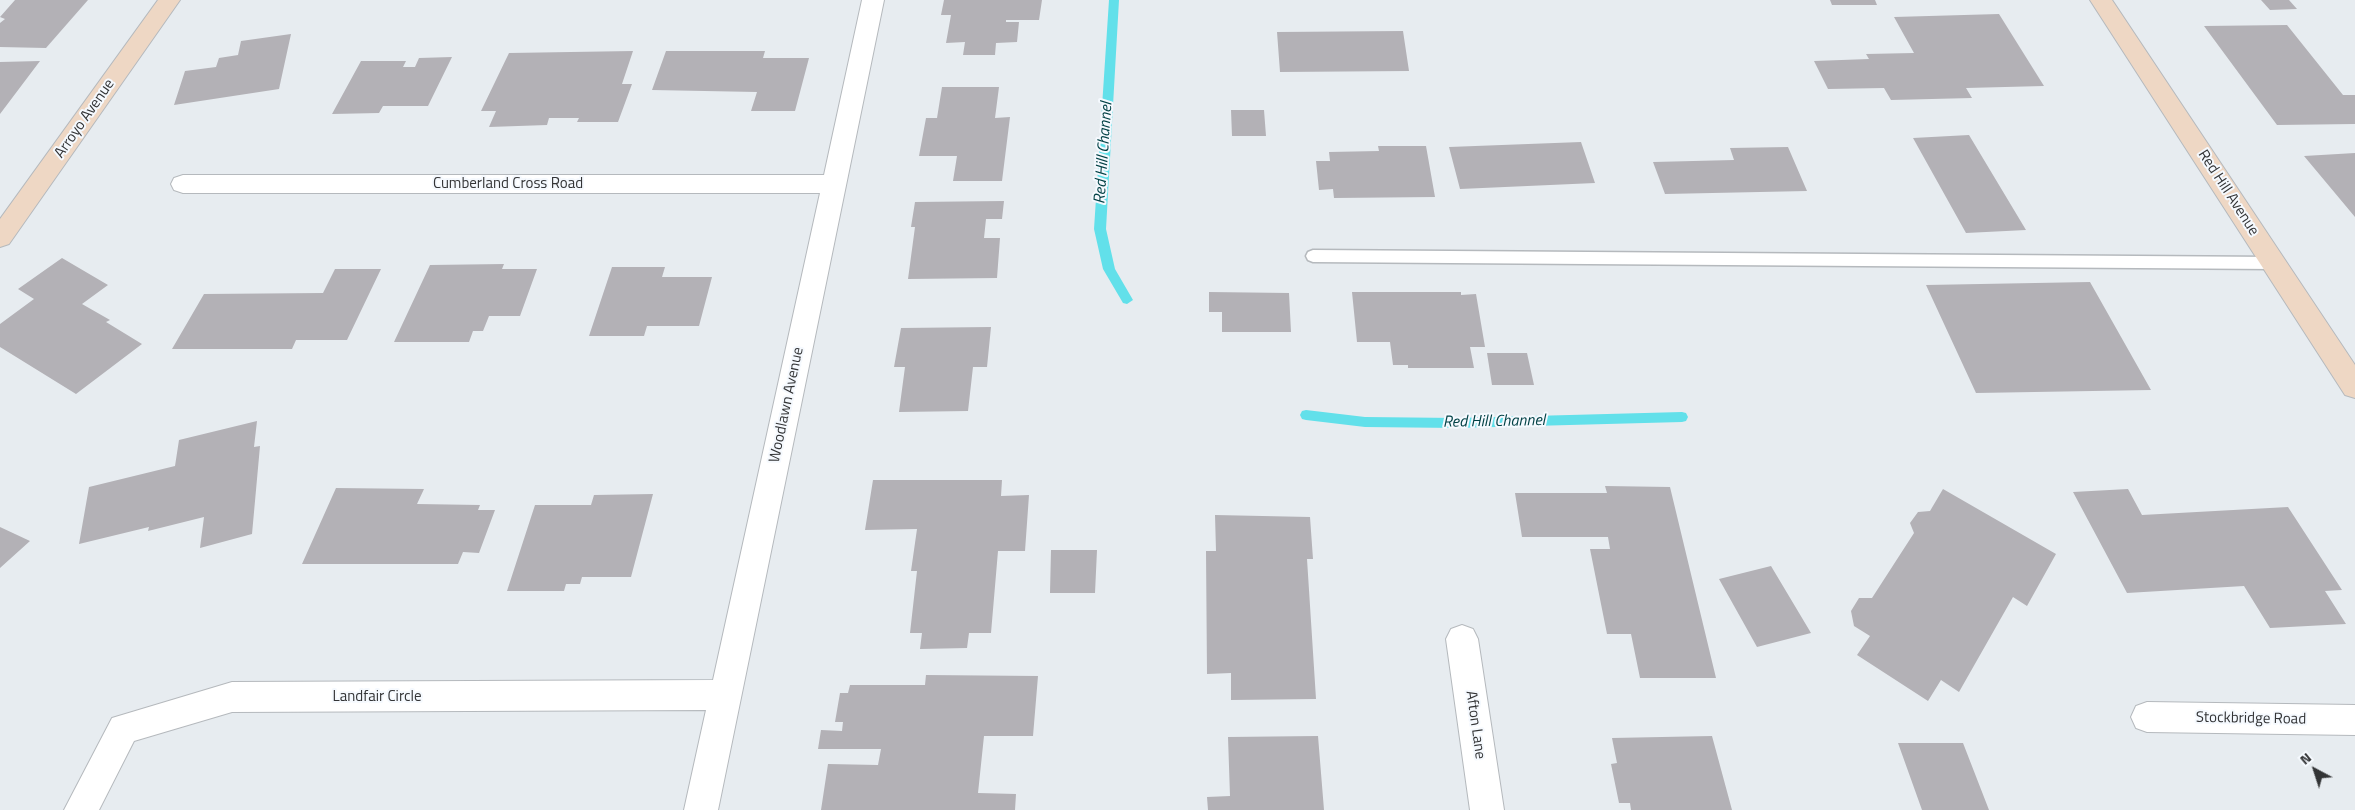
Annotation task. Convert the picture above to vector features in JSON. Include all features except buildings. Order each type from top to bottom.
[{"type":"main road","name":"Arroyo Avenue","points":[[5,225],[169,0]]},
{"type":"main road","name":"Red Hill Avenue","points":[[2101,0],[2355,387]]},
{"type":"street","name":"Woodlawn Avenue","points":[[701,810],[727,694],[832,184],[873,0]]},
{"type":"street","name":"Cumberland Cross Road","points":[[183,184],[832,184]]},
{"type":"street","name":"Afton Lane","points":[[1462,639],[1487,810]]},
{"type":"street","name":"Landfair Circle","points":[[82,810],[123,729],[232,697],[727,694]]},
{"type":"street","name":"Stockbridge Road","points":[[2147,717],[2355,720]]},
{"type":"lane","points":[[1313,256],[2274,263]]},
{"type":"waterway","name":"Red Hill Channel","points":[[1114,0],[1100,229],[1109,269],[1127,300]]},
{"type":"waterway","name":"Red Hill Channel","points":[[1306,415],[1365,422],[1457,423],[1682,417]]}]
